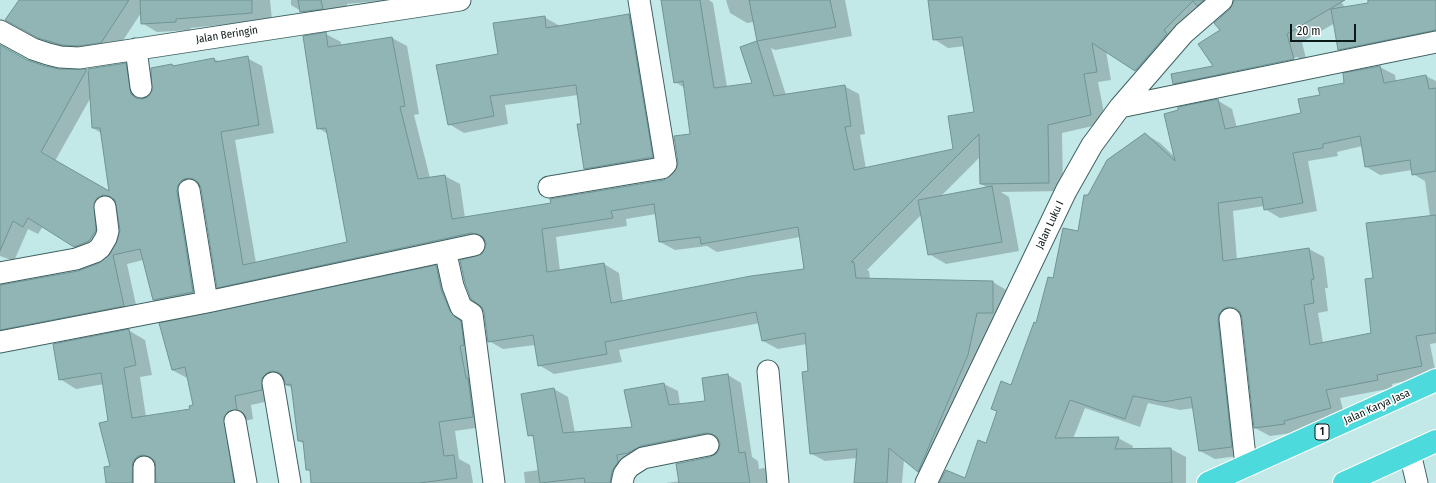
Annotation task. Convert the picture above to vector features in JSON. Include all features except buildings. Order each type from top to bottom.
[{"type":"highway","name":"Jalan Karya Jasa","points":[[1208,483],[1436,380]]},
{"type":"highway","points":[[1349,482],[1436,442]]},
{"type":"street","name":"Jalan Beringin","points":[[0,30],[33,49],[60,58],[79,58],[460,0]]},
{"type":"street","points":[[549,187],[662,168],[666,164],[639,0]]},
{"type":"street","name":"Jalan Luku I","points":[[926,483],[1066,191],[1092,145],[1120,107],[1184,33],[1222,0]]},
{"type":"street","points":[[1120,107],[1436,42]]},
{"type":"street","points":[[136,49],[141,87]]},
{"type":"street","points":[[189,190],[207,302]]},
{"type":"street","points":[[0,273],[76,259],[95,252],[100,248],[108,231],[105,207]]},
{"type":"street","points":[[0,342],[207,302],[474,245]]},
{"type":"street","points":[[448,263],[453,286],[462,307],[472,314],[494,483]]},
{"type":"street","points":[[1230,319],[1246,466]]},
{"type":"street","points":[[768,371],[778,483]]},
{"type":"street","points":[[274,383],[290,483]]},
{"type":"street","points":[[236,421],[246,483]]},
{"type":"street","points":[[622,483],[624,474],[629,467],[643,458],[708,444]]},
{"type":"street","points":[[1410,453],[1418,483]]}]
